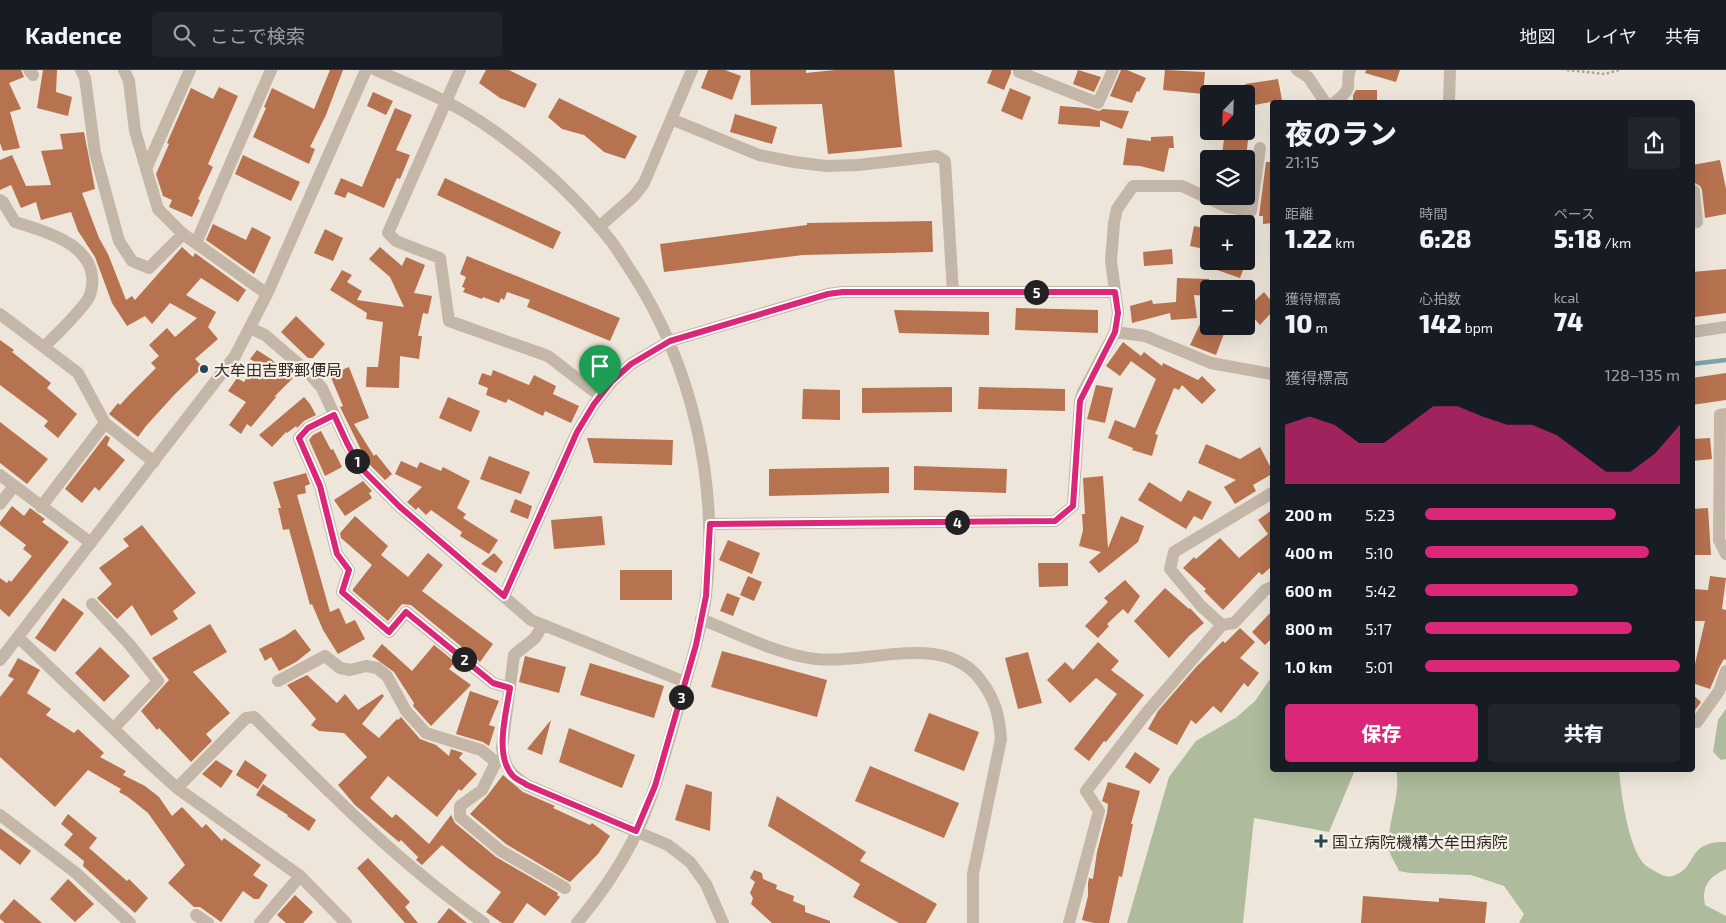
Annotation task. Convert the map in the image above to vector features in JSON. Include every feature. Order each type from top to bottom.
[{"type":"street","points":[[81,70],[85,78],[95,153],[119,241],[132,261],[149,268],[183,234]]},
{"type":"street","points":[[124,70],[129,81],[135,131],[158,209],[183,234],[267,294]]},
{"type":"street","points":[[146,169],[190,70]]},
{"type":"street","points":[[196,243],[271,70]]},
{"type":"street","points":[[0,660],[235,356],[267,294],[366,70]]},
{"type":"street","points":[[376,70],[446,102],[476,119],[525,154],[574,198],[612,242],[646,293],[670,341],[689,396],[700,440],[710,524],[706,596],[701,620],[655,786],[636,831],[614,873],[596,900],[577,923]]},
{"type":"street","points":[[460,70],[388,233],[396,241],[440,258],[449,321],[548,356],[600,396]]},
{"type":"street","points":[[599,227],[634,196],[644,183],[692,70]]},
{"type":"street","points":[[1019,70],[1018,72],[1098,103],[1113,70]]},
{"type":"street","points":[[1297,70],[1308,77],[1324,100]]},
{"type":"street","points":[[1339,100],[1348,87],[1348,74],[1350,70]]},
{"type":"street","points":[[1449,100],[1450,70]]},
{"type":"street","points":[[671,120],[759,155],[794,162],[826,166],[858,165],[937,156],[945,161],[953,292]]},
{"type":"street","points":[[710,524],[1055,521],[1073,506],[1080,401],[1115,332],[1118,313],[1111,261],[1117,209],[1133,186],[1182,186],[1227,206],[1251,211],[1260,148]]},
{"type":"street","points":[[0,200],[15,222],[39,229],[77,248],[91,266],[93,286],[87,300],[44,348]]},
{"type":"street","points":[[1695,201],[1697,222],[1695,222]]},
{"type":"street","points":[[504,596],[577,432],[600,396],[612,381],[631,364],[670,341],[828,294],[843,292],[1115,292]]},
{"type":"street","points":[[0,314],[78,373],[105,423],[154,462]]},
{"type":"street","points":[[1695,332],[1726,327]]},
{"type":"street","points":[[250,328],[265,335],[307,371],[322,388],[360,467],[400,507],[531,620],[685,682]]},
{"type":"street","points":[[1115,332],[1145,336],[1211,363],[1270,374]]},
{"type":"street","points":[[1726,414],[1720,415],[1722,520],[1719,540],[1726,554]]},
{"type":"street","points":[[334,415],[308,428],[299,438],[320,486],[337,554],[349,570],[342,592],[389,632],[406,612],[493,683],[510,688]]},
{"type":"street","points":[[42,507],[105,423]]},
{"type":"street","points":[[0,475],[92,543]]},
{"type":"street","points":[[0,504],[14,486]]},
{"type":"street","points":[[1222,626],[1201,606],[1170,568],[1174,552],[1270,494]]},
{"type":"street","points":[[1069,923],[1099,811],[1086,791],[1147,712],[1222,626],[1234,623],[1265,590],[1270,588]]},
{"type":"street","points":[[92,604],[130,645],[158,681],[114,728]]},
{"type":"street","points":[[701,620],[795,656],[819,659],[929,653],[957,660],[976,673],[991,695],[999,717],[1001,739],[973,874],[973,923]]},
{"type":"street","points":[[543,625],[535,638],[514,655],[500,761],[482,790],[460,806],[460,817],[501,851],[565,888]]},
{"type":"street","points":[[18,638],[177,788],[300,876],[346,923]]},
{"type":"street","points":[[278,681],[325,656],[340,668],[350,670],[366,666],[378,668],[387,676],[406,711],[426,732],[480,750],[500,761],[514,777],[527,785],[668,845],[690,862],[706,884],[722,923]]},
{"type":"street","points":[[1697,722],[1718,691],[1726,671]]},
{"type":"street","points":[[177,788],[246,718],[254,717],[362,824],[427,881],[484,923]]},
{"type":"street","points":[[0,815],[76,873],[130,923]]},
{"type":"street","points":[[260,923],[300,876]]},
{"type":"street","points":[[196,915],[208,923]]},
{"type":"path","points":[[1567,70],[1606,74],[1619,70]]},
{"type":"green space","points":[[1270,679],[1270,772],[1354,772],[1329,832],[1254,818],[1243,923],[1127,923],[1169,777],[1196,741],[1237,717],[1255,701]]},
{"type":"green space","points":[[1726,709],[1726,759],[1721,760],[1713,752],[1718,720]]},
{"type":"green space","points":[[1396,772],[1619,772],[1630,834],[1639,857],[1648,867],[1664,876],[1673,876],[1682,871],[1698,850],[1704,846],[1726,842],[1726,869],[1711,879],[1705,887],[1704,898],[1705,905],[1726,916],[1726,923],[1519,923],[1524,914],[1504,886],[1471,875],[1399,871],[1389,849],[1397,780]]},
{"type":"building","points":[[0,70],[21,70],[24,77],[9,83],[21,109],[10,112],[20,148],[3,151],[0,143]]},
{"type":"building","points":[[43,70],[57,70],[56,92],[72,97],[68,116],[37,108]]},
{"type":"building","points":[[330,70],[343,70],[326,115],[310,147],[315,149],[309,164],[253,137],[266,108],[264,107],[272,88],[314,109]]},
{"type":"building","points":[[486,70],[509,70],[537,84],[525,108],[500,98],[479,83]]},
{"type":"building","points":[[708,70],[725,70],[741,76],[732,100],[701,88]]},
{"type":"building","points":[[750,70],[806,70],[806,73],[835,70],[894,70],[902,147],[828,154],[822,104],[751,105]]},
{"type":"building","points":[[992,70],[1011,70],[1004,90],[987,83]]},
{"type":"building","points":[[1078,70],[1101,77],[1094,92],[1073,84]]},
{"type":"building","points":[[1121,70],[1127,70],[1146,78],[1139,92],[1137,91],[1132,103],[1110,96]]},
{"type":"building","points":[[1165,70],[1205,72],[1204,85],[1200,85],[1200,94],[1163,90]]},
{"type":"building","points":[[1366,70],[1400,70],[1396,82],[1365,73]]},
{"type":"building","points":[[1278,79],[1282,100],[1270,100],[1270,102],[1255,105],[1255,85],[1245,85]]},
{"type":"building","points":[[219,87],[238,96],[208,164],[213,167],[192,217],[169,207],[172,200],[163,196],[156,174],[191,88],[213,99]]},
{"type":"building","points":[[1010,88],[1031,97],[1022,120],[1001,111]]},
{"type":"building","points":[[1356,90],[1377,90],[1377,100],[1353,100]]},
{"type":"building","points":[[373,92],[393,101],[386,115],[367,106]]},
{"type":"building","points":[[559,98],[637,136],[625,159],[604,152],[584,135],[562,129],[548,117]]},
{"type":"building","points":[[1060,106],[1088,108],[1099,111],[1103,109],[1129,111],[1122,129],[1100,120],[1100,127],[1058,124]]},
{"type":"building","points":[[395,108],[412,115],[396,150],[410,155],[400,179],[397,178],[384,208],[348,192],[345,198],[334,194],[341,178],[362,187]]},
{"type":"building","points":[[735,114],[777,127],[772,144],[730,132]]},
{"type":"building","points":[[84,132],[95,189],[82,193],[126,300],[132,296],[135,300],[182,247],[193,257],[195,253],[246,290],[238,302],[201,278],[186,295],[216,312],[208,327],[218,339],[195,359],[203,367],[175,394],[138,437],[109,414],[118,403],[120,405],[156,368],[151,363],[159,356],[149,345],[167,328],[175,337],[197,318],[170,303],[152,324],[145,316],[127,326],[112,303],[95,257],[78,231],[71,212],[41,220],[36,202],[21,208],[11,185],[0,190],[0,160],[12,155],[26,186],[51,185],[41,151],[63,149],[60,134]]},
{"type":"building","points":[[1173,136],[1174,148],[1169,148],[1164,172],[1140,166],[1123,165],[1127,138],[1151,141],[1151,137]]},
{"type":"building","points":[[1224,140],[1248,140],[1247,150],[1223,150]]},
{"type":"building","points":[[243,155],[300,182],[291,201],[235,174]]},
{"type":"building","points":[[1720,160],[1726,189],[1726,214],[1705,218],[1702,190],[1695,183],[1695,164]]},
{"type":"building","points":[[1266,162],[1270,162],[1270,223],[1263,224],[1263,216],[1259,216]]},
{"type":"building","points":[[445,178],[561,232],[553,249],[437,195]]},
{"type":"building","points":[[932,221],[933,252],[803,255],[664,272],[660,244],[807,225],[807,223]]},
{"type":"building","points":[[213,224],[246,240],[252,227],[271,237],[254,274],[206,240]]},
{"type":"building","points":[[1194,226],[1200,227],[1200,248],[1190,246]]},
{"type":"building","points":[[325,229],[343,238],[333,261],[314,253]]},
{"type":"building","points":[[380,247],[402,266],[406,257],[425,265],[414,293],[432,296],[428,314],[423,313],[418,336],[422,336],[419,359],[400,356],[399,388],[366,387],[367,367],[378,367],[383,322],[366,319],[367,313],[330,290],[342,270],[352,275],[347,282],[362,291],[357,300],[404,307],[390,277],[369,259]]},
{"type":"building","points":[[1172,249],[1173,264],[1144,266],[1143,252]]},
{"type":"building","points":[[467,256],[620,318],[610,341],[527,307],[530,300],[507,292],[504,300],[501,298],[499,303],[463,292],[465,288],[462,287],[466,277],[460,274]]},
{"type":"building","points":[[1726,269],[1726,313],[1695,317],[1695,272]]},
{"type":"building","points":[[1217,270],[1243,270],[1240,278]]},
{"type":"building","points":[[1177,278],[1209,279],[1200,280],[1200,295],[1194,295],[1197,318],[1171,320],[1170,313],[1132,323],[1130,306],[1152,300],[1153,304],[1176,302]]},
{"type":"building","points":[[1264,292],[1270,300],[1270,314],[1260,325],[1255,319],[1255,300]]},
{"type":"building","points":[[1016,308],[1098,310],[1098,333],[1015,330]]},
{"type":"building","points":[[894,310],[989,312],[989,335],[899,333]]},
{"type":"building","points":[[296,316],[325,344],[313,358],[308,358],[281,332]]},
{"type":"building","points":[[1200,324],[1200,335],[1224,335],[1216,355],[1190,345]]},
{"type":"building","points":[[0,340],[51,383],[47,388],[77,414],[58,438],[44,426],[48,421],[0,385]]},
{"type":"building","points":[[1123,342],[1141,356],[1144,352],[1162,366],[1163,363],[1198,380],[1202,376],[1216,390],[1202,404],[1182,385],[1179,390],[1174,388],[1155,434],[1158,435],[1152,456],[1132,450],[1133,448],[1108,438],[1115,420],[1135,428],[1156,379],[1131,361],[1120,376],[1106,366]]},
{"type":"building","points":[[257,350],[293,378],[274,397],[277,396],[251,427],[247,424],[241,434],[229,425],[246,402],[228,391],[237,378],[244,382],[257,363],[250,359]]},
{"type":"building","points":[[349,367],[369,418],[354,424],[374,456],[376,454],[392,474],[385,480],[367,462],[340,407],[343,406],[330,375]]},
{"type":"building","points":[[493,370],[529,385],[534,375],[556,386],[553,394],[579,406],[571,423],[545,411],[543,416],[508,399],[506,403],[486,395],[488,388],[478,384],[482,373],[491,376]]},
{"type":"building","points":[[1726,373],[1726,400],[1695,405],[1695,378]]},
{"type":"building","points":[[1096,385],[1113,388],[1105,423],[1087,419]]},
{"type":"building","points":[[952,387],[952,412],[862,413],[862,388]]},
{"type":"building","points":[[979,387],[1065,389],[1065,411],[978,409]]},
{"type":"building","points":[[803,389],[840,390],[840,420],[802,419]]},
{"type":"building","points":[[304,397],[316,415],[304,421],[297,428],[296,426],[286,432],[272,447],[259,435]]},
{"type":"building","points":[[448,397],[480,411],[471,432],[439,418]]},
{"type":"building","points":[[0,422],[48,459],[27,484],[0,463]]},
{"type":"building","points":[[321,431],[342,467],[325,476],[309,440],[313,435]]},
{"type":"building","points":[[106,435],[110,438],[107,445],[125,460],[99,491],[95,487],[82,503],[65,489]]},
{"type":"building","points":[[587,438],[673,440],[672,465],[594,463]]},
{"type":"building","points":[[1710,438],[1712,459],[1695,461],[1695,439]]},
{"type":"building","points":[[1206,444],[1240,459],[1260,447],[1270,466],[1270,475],[1253,485],[1256,491],[1235,504],[1224,487],[1236,480],[1198,463]]},
{"type":"building","points":[[489,456],[530,472],[521,494],[480,479]]},
{"type":"building","points":[[401,461],[417,468],[420,462],[441,471],[443,467],[470,481],[457,508],[466,514],[463,518],[498,540],[489,554],[460,536],[462,532],[431,510],[426,515],[418,507],[416,510],[407,502],[422,487],[395,474]]},
{"type":"building","points":[[914,466],[1007,469],[1006,493],[914,490]]},
{"type":"building","points":[[889,467],[889,493],[769,496],[769,469]]},
{"type":"building","points":[[306,473],[310,484],[305,486],[306,493],[297,495],[330,612],[339,608],[346,624],[355,620],[365,639],[338,654],[323,630],[312,604],[310,605],[289,529],[283,530],[278,508],[281,508],[273,482]]},
{"type":"building","points":[[1103,476],[1108,548],[1121,516],[1144,526],[1138,542],[1098,574],[1089,562],[1101,552],[1079,546],[1083,530],[1082,514],[1085,514],[1083,478]]},
{"type":"building","points":[[363,481],[372,491],[369,493],[372,498],[345,516],[334,500]]},
{"type":"building","points":[[1149,482],[1181,502],[1188,490],[1212,502],[1202,520],[1194,516],[1186,529],[1138,500]]},
{"type":"building","points":[[515,499],[532,506],[528,519],[510,512]]},
{"type":"building","points":[[12,506],[24,516],[30,508],[45,519],[42,522],[69,542],[9,617],[0,609],[0,578],[7,583],[9,580],[11,582],[32,556],[23,549],[26,545],[0,525],[0,522]]},
{"type":"building","points":[[1708,508],[1711,555],[1695,555],[1695,509]]},
{"type":"building","points":[[1270,511],[1270,568],[1262,575],[1259,572],[1223,610],[1204,591],[1206,589],[1183,568],[1194,557],[1196,559],[1220,538],[1239,558],[1268,534],[1258,520]]},
{"type":"building","points":[[355,516],[388,546],[381,555],[408,577],[428,553],[443,565],[422,591],[493,644],[480,662],[411,605],[402,604],[388,621],[353,591],[372,565],[341,538],[340,533]]},
{"type":"building","points":[[602,516],[605,545],[554,549],[551,520]]},
{"type":"building","points":[[142,525],[196,593],[173,611],[178,619],[151,636],[132,605],[117,619],[97,598],[112,584],[99,568],[129,546],[123,539]]},
{"type":"building","points":[[728,540],[760,553],[752,574],[719,560]]},
{"type":"building","points":[[494,553],[503,562],[496,573],[481,564]]},
{"type":"building","points":[[1038,563],[1068,563],[1068,586],[1039,587]]},
{"type":"building","points":[[620,570],[672,570],[672,600],[620,600]]},
{"type":"building","points":[[748,576],[762,582],[754,601],[740,595]]},
{"type":"building","points":[[1710,576],[1726,578],[1722,609],[1726,610],[1726,660],[1724,659],[1719,668],[1710,689],[1695,684],[1695,664],[1705,621],[1695,621],[1695,589],[1708,590]]},
{"type":"building","points":[[1125,580],[1140,596],[1128,614],[1123,609],[1107,624],[1109,626],[1098,638],[1085,626],[1108,602],[1104,598]]},
{"type":"building","points":[[1165,588],[1190,608],[1204,623],[1169,658],[1134,621]]},
{"type":"building","points":[[727,593],[740,598],[733,616],[720,611]]},
{"type":"building","points":[[63,598],[84,613],[55,652],[35,638]]},
{"type":"building","points":[[1270,613],[1270,640],[1265,645],[1252,632]]},
{"type":"building","points":[[210,624],[227,652],[193,672],[230,713],[206,734],[212,741],[191,762],[159,728],[157,730],[141,711],[169,680],[152,658]]},
{"type":"building","points":[[1240,628],[1255,642],[1240,658],[1259,673],[1248,687],[1244,683],[1221,713],[1213,706],[1196,724],[1191,720],[1177,745],[1148,729],[1158,711],[1197,666],[1223,641],[1225,643]]},
{"type":"building","points":[[295,629],[311,650],[296,662],[279,671],[271,657],[265,661],[259,649]]},
{"type":"building","points":[[1098,642],[1119,661],[1111,670],[1144,695],[1089,761],[1074,749],[1117,694],[1096,678],[1070,703],[1047,680],[1065,662],[1073,670]]},
{"type":"building","points":[[382,644],[412,671],[434,645],[455,662],[449,669],[471,685],[431,726],[413,706],[414,703],[394,672],[372,656]]},
{"type":"building","points":[[100,647],[130,676],[104,702],[75,673]]},
{"type":"building","points":[[722,651],[827,680],[817,717],[711,687]]},
{"type":"building","points":[[1028,652],[1042,703],[1018,709],[1005,658]]},
{"type":"building","points":[[525,656],[566,667],[559,693],[519,682]]},
{"type":"building","points":[[18,658],[40,670],[27,693],[51,709],[46,715],[74,733],[78,729],[104,753],[100,757],[126,771],[123,775],[145,786],[159,797],[172,816],[182,807],[202,828],[206,824],[222,841],[224,838],[261,865],[253,875],[268,885],[259,899],[254,899],[243,891],[221,922],[200,907],[194,907],[168,883],[185,865],[148,813],[119,792],[121,789],[88,770],[55,807],[0,757],[0,697],[14,679],[8,676]]},
{"type":"building","points":[[590,663],[664,686],[654,718],[580,695]]},
{"type":"building","points":[[307,675],[337,703],[345,694],[358,710],[382,694],[384,696],[362,724],[379,738],[401,717],[420,739],[436,745],[449,756],[451,749],[463,753],[459,758],[477,774],[461,791],[459,789],[437,817],[388,776],[370,798],[392,818],[396,814],[429,844],[451,815],[455,823],[496,857],[558,893],[557,895],[560,897],[545,916],[527,903],[513,923],[502,923],[486,912],[501,892],[442,845],[422,865],[416,860],[418,857],[401,840],[399,842],[355,805],[338,785],[367,757],[344,733],[319,731],[311,725],[316,719],[287,685]]},
{"type":"building","points":[[470,691],[499,701],[489,725],[495,727],[489,746],[483,742],[456,734]]},
{"type":"building","points":[[1695,697],[1701,702],[1695,710]]},
{"type":"building","points":[[929,713],[979,732],[964,771],[914,751]]},
{"type":"building","points":[[551,720],[542,755],[527,749]]},
{"type":"building","points":[[569,728],[635,755],[622,788],[559,762]]},
{"type":"building","points":[[1135,752],[1160,769],[1150,784],[1125,767]]},
{"type":"building","points":[[216,760],[233,771],[221,788],[202,774]]},
{"type":"building","points":[[245,760],[267,775],[258,789],[236,775]]},
{"type":"building","points":[[870,766],[959,803],[944,838],[855,801]]},
{"type":"building","points":[[503,775],[523,792],[555,806],[553,808],[590,825],[592,823],[610,836],[598,854],[570,882],[506,844],[470,814]]},
{"type":"building","points":[[1108,782],[1140,791],[1131,824],[1133,824],[1122,877],[1119,876],[1109,923],[1094,923],[1082,920],[1088,896],[1089,878],[1093,879],[1097,852],[1107,813],[1108,804],[1102,801]]},
{"type":"building","points":[[263,784],[316,820],[309,831],[256,795]]},
{"type":"building","points":[[686,784],[712,792],[710,831],[675,820]]},
{"type":"building","points":[[777,796],[866,852],[860,861],[937,904],[926,923],[899,923],[853,897],[860,884],[768,826]]},
{"type":"building","points":[[68,814],[97,838],[89,848],[127,881],[129,879],[148,898],[135,913],[83,866],[84,861],[64,845],[73,834],[61,824]]},
{"type":"building","points":[[0,828],[31,851],[20,865],[0,849]]},
{"type":"building","points":[[368,858],[410,902],[405,907],[418,923],[405,923],[357,868]]},
{"type":"building","points":[[754,870],[762,873],[763,879],[777,885],[776,889],[794,896],[793,901],[805,906],[805,912],[830,921],[830,923],[772,923],[751,904],[753,898],[750,893],[755,882],[750,878]]},
{"type":"building","points":[[68,879],[94,904],[75,922],[50,899]]},
{"type":"building","points":[[295,895],[313,912],[303,923],[286,923],[277,915]]},
{"type":"building","points":[[1363,896],[1439,902],[1439,898],[1487,902],[1485,923],[1361,923]]},
{"type":"building","points":[[14,899],[42,923],[5,923],[0,919],[0,915]]},
{"type":"building","points":[[449,908],[467,923],[437,923]]},
{"type":"waterway","points":[[1695,364],[1726,360]]},
{"type":"place","name":"大牟田吉野郵便局","points":[[204,369]]},
{"type":"place","name":"国立病院機構大牟田病院","points":[[1321,841]]},
{"type":"route","points":[[843,292],[1115,292],[1118,313],[1115,332],[1080,401],[1073,506],[1055,521],[710,524],[706,596],[696,645],[655,786],[636,831],[527,785],[514,777],[504,762],[502,748],[510,688],[493,683],[406,612],[389,632],[342,592],[349,570],[337,554],[320,486],[299,438],[308,428],[334,415],[360,467],[400,507],[504,596],[577,432],[600,396],[612,381],[631,364],[670,341],[828,294],[843,292]]}]
